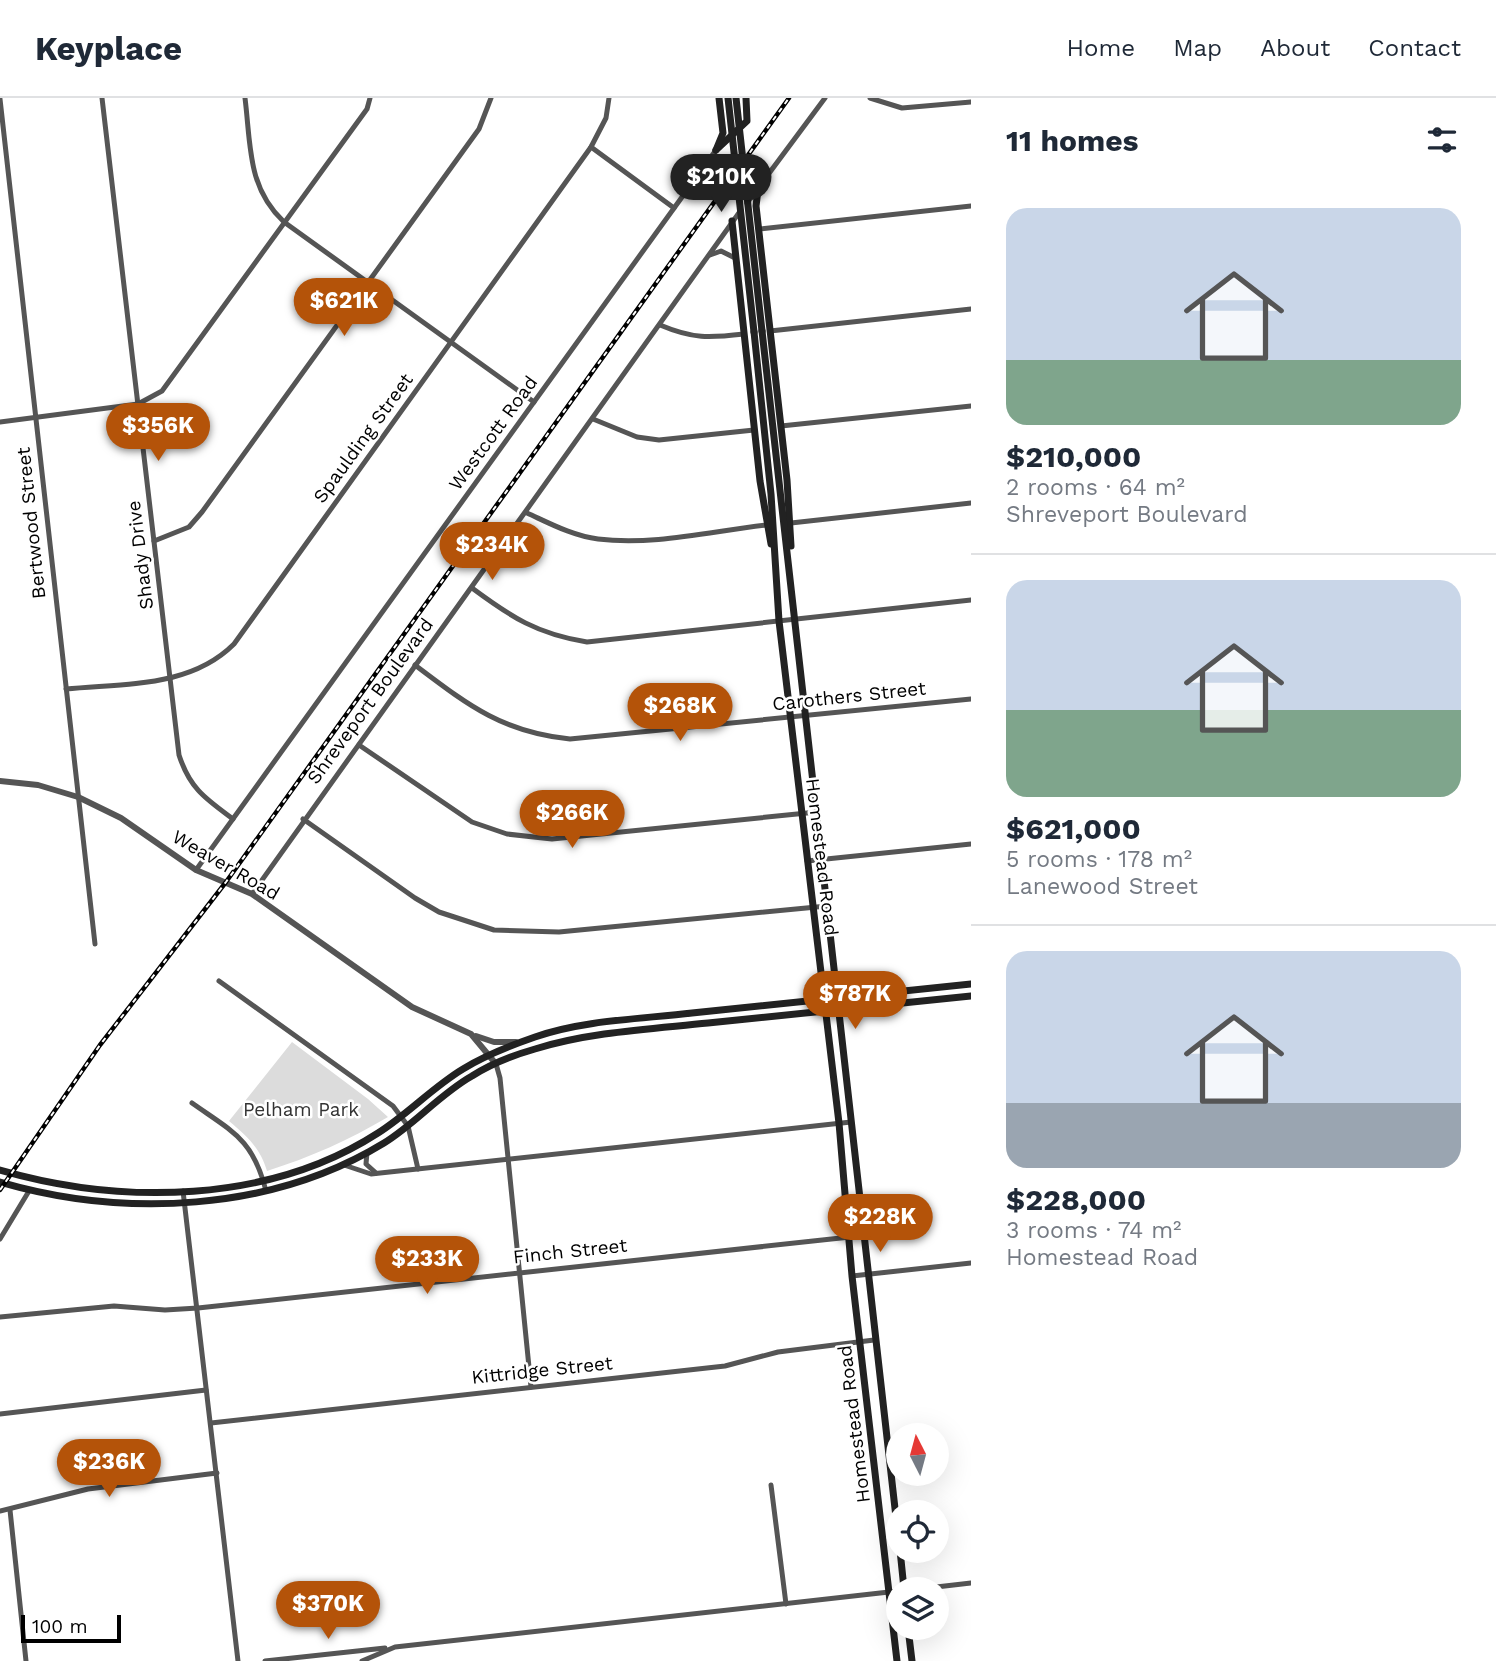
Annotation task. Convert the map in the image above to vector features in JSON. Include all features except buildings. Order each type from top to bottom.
[{"type":"main road","points":[[716,150],[723,133],[719,98]]},
{"type":"main road","name":"Homestead Road","points":[[728,98],[762,331],[779,621],[839,1123],[852,1276],[891,1577]]},
{"type":"main road","name":"Homestead Road","points":[[736,98],[886,1439]]},
{"type":"main road","points":[[716,150],[730,140],[747,121],[746,98]]},
{"type":"main road","points":[[723,133],[730,140]]},
{"type":"main road","points":[[758,190],[756,206],[762,331],[781,426],[791,523],[790,572]]},
{"type":"main road","points":[[748,201],[756,206]]},
{"type":"main road","points":[[732,221],[754,430],[776,572]]},
{"type":"main road","points":[[0,1170],[60,1185],[113,1193],[183,1191],[263,1181],[309,1167],[351,1148],[464,1068],[522,1042],[552,1032],[644,1018],[971,984]]},
{"type":"main road","points":[[0,1182],[60,1198],[112,1203],[185,1202],[266,1191],[314,1178],[344,1165],[408,1126],[472,1076],[496,1064],[554,1044],[645,1030],[971,996]]},
{"type":"main road","points":[[644,1018],[645,1030]]},
{"type":"main road","points":[[867,1402],[881,1401]]},
{"type":"main road","points":[[877,1486],[886,1485]]},
{"type":"main road","name":"Homestead Road","points":[[896,1640],[897,1661]]},
{"type":"main road","points":[[909,1640],[912,1661]]},
{"type":"street","name":"Shady Drive","points":[[102,98],[179,755],[186,778],[202,796],[233,819]]},
{"type":"street","points":[[245,98],[254,173],[260,194],[284,222],[534,402]]},
{"type":"street","points":[[0,422],[138,404],[149,400],[170,382],[367,108],[370,98]]},
{"type":"street","points":[[154,541],[189,527],[479,129],[491,98]]},
{"type":"street","name":"Spaulding Street","points":[[66,688],[191,674],[216,662],[234,644],[592,147],[606,118],[609,98]]},
{"type":"street","name":"Shreveport Boulevard","points":[[252,894],[303,819],[527,513],[732,221],[825,98]]},
{"type":"street","points":[[870,98],[902,108],[971,102]]},
{"type":"street","name":"Bertwood Street","points":[[0,99],[95,944]]},
{"type":"street","points":[[592,147],[674,208]]},
{"type":"street","name":"Westcott Road","points":[[196,870],[716,150]]},
{"type":"street","points":[[759,229],[971,206]]},
{"type":"street","points":[[710,255],[726,251],[735,258]]},
{"type":"street","points":[[762,331],[971,309]]},
{"type":"street","points":[[660,326],[686,336],[703,338],[744,334]]},
{"type":"street","points":[[781,426],[971,406]]},
{"type":"street","points":[[593,419],[637,437],[659,440],[754,430]]},
{"type":"street","points":[[791,523],[971,503]]},
{"type":"street","points":[[527,513],[579,535],[608,540],[642,539],[767,525]]},
{"type":"street","points":[[472,588],[507,614],[538,631],[587,642],[971,600]]},
{"type":"street","name":"Carothers Street","points":[[415,665],[462,701],[502,724],[540,736],[594,739],[971,699]]},
{"type":"street","points":[[359,745],[472,822],[507,834],[552,839],[817,812]]},
{"type":"street","name":"Weaver Road","points":[[0,781],[38,785],[78,797],[121,818],[196,870],[252,894],[412,1007],[471,1034],[496,1064]]},
{"type":"street","points":[[303,819],[373,871],[427,905],[467,923],[494,930],[559,932],[827,906]]},
{"type":"street","points":[[807,862],[971,844]]},
{"type":"street","points":[[219,981],[393,1106],[408,1126],[418,1169]]},
{"type":"street","points":[[471,1034],[494,1042],[522,1042]]},
{"type":"street","points":[[496,1064],[500,1078],[531,1387]]},
{"type":"street","points":[[192,1103],[244,1140],[257,1160],[266,1191]]},
{"type":"street","points":[[344,1165],[364,1174],[376,1173],[851,1122]]},
{"type":"street","points":[[367,1152],[366,1164],[376,1173]]},
{"type":"street","points":[[0,1238],[29,1191]]},
{"type":"street","points":[[183,1191],[238,1661]]},
{"type":"street","name":"Finch Street","points":[[0,1317],[114,1306],[165,1310],[198,1308],[850,1237]]},
{"type":"street","points":[[852,1276],[971,1263]]},
{"type":"street","name":"Kittridge Street","points":[[211,1423],[725,1366],[778,1352],[874,1340]]},
{"type":"street","points":[[0,1415],[206,1390]]},
{"type":"street","points":[[0,1511],[88,1489],[217,1473]]},
{"type":"street","points":[[771,1485],[776,1507],[786,1604]]},
{"type":"street","points":[[10,1510],[26,1661]]},
{"type":"street","points":[[949,1586],[971,1583]]},
{"type":"street","points":[[265,1661],[886,1593]]},
{"type":"street","points":[[362,1661],[395,1647]]},
{"type":"street","points":[[338,1653],[341,1661]]},
{"type":"green space","name":"Pelham Park","points":[[292,1042],[388,1117],[329,1147],[267,1171],[253,1143],[229,1121]]},
{"type":"railway","points":[[0,1190],[100,1045],[226,882],[789,98]]}]
